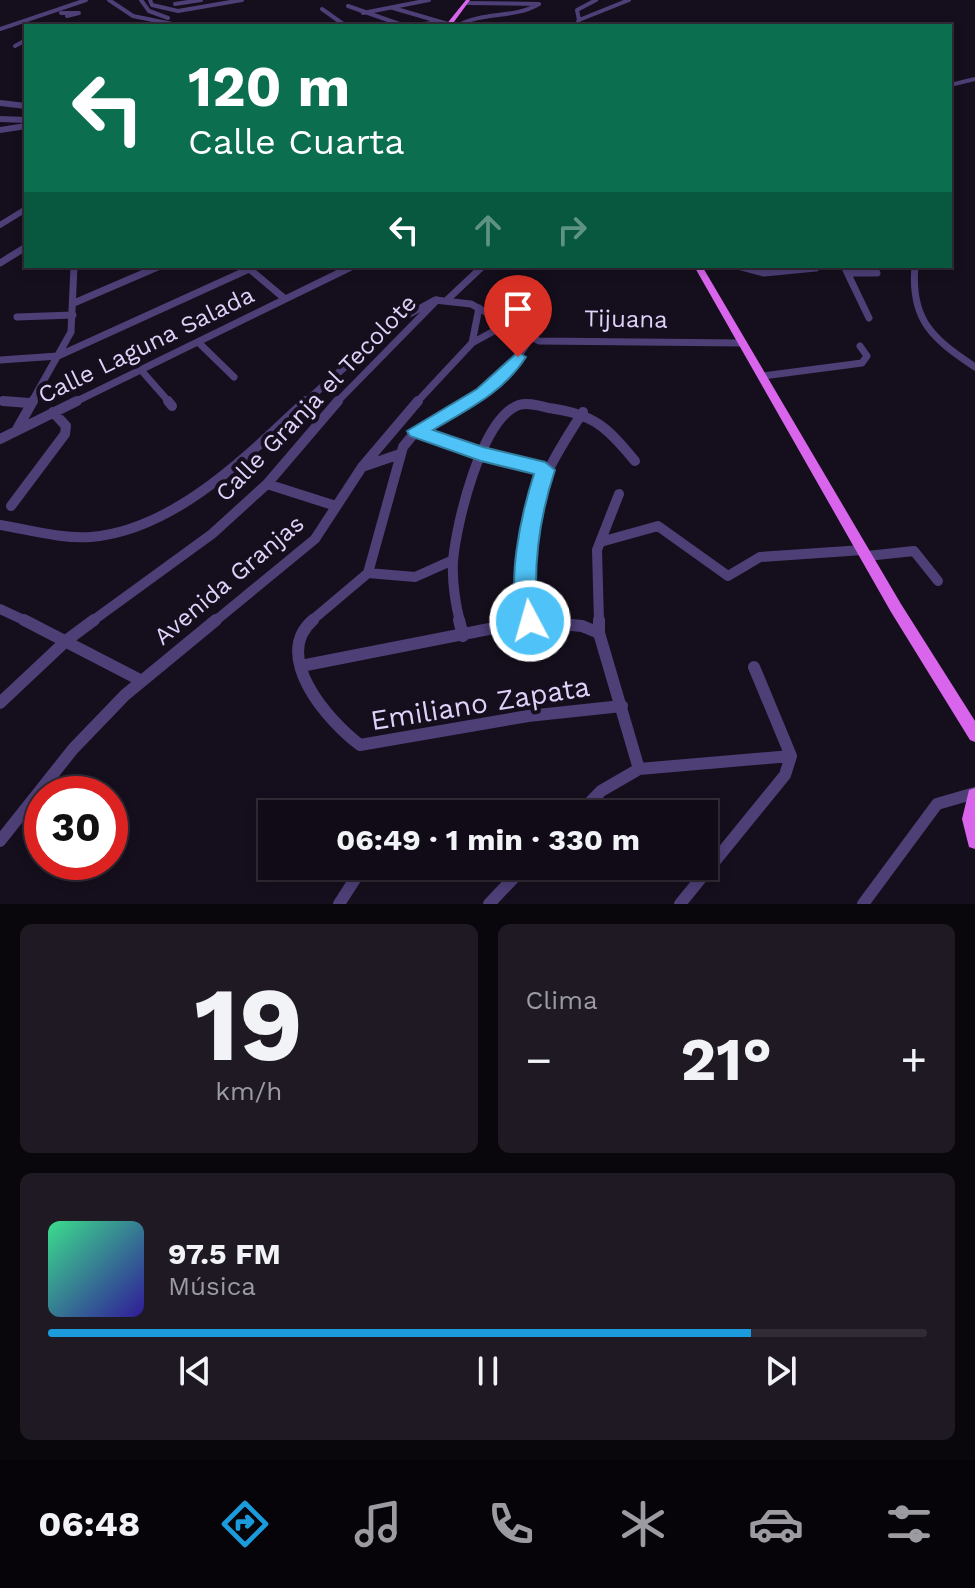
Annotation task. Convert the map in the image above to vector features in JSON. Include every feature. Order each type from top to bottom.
[{"type":"main road","points":[[449,24],[467,1]]},
{"type":"main road","points":[[699,268],[975,735]]},
{"type":"main road","points":[[975,795],[970,819],[975,841]]},
{"type":"street","points":[[0,27],[86,0]]},
{"type":"street","points":[[109,0],[133,16],[175,24]]},
{"type":"street","points":[[141,0],[149,11],[178,24]]},
{"type":"street","points":[[150,0],[152,5],[178,11],[242,0]]},
{"type":"street","points":[[175,4],[201,0]]},
{"type":"street","points":[[210,0],[216,5]]},
{"type":"street","points":[[363,13],[429,0]]},
{"type":"street","points":[[596,0],[577,10],[576,24],[629,0]]},
{"type":"street","points":[[467,1],[540,2]]},
{"type":"street","points":[[460,24],[467,19],[524,10],[540,2]]},
{"type":"street","points":[[348,6],[399,24]]},
{"type":"street","points":[[392,7],[445,24]]},
{"type":"street","points":[[322,9],[343,24]]},
{"type":"street","points":[[22,19],[79,13],[67,16]]},
{"type":"street","points":[[426,24],[439,22]]},
{"type":"street","points":[[15,46],[24,41]]},
{"type":"street","points":[[952,85],[975,79]]},
{"type":"street","points":[[0,103],[24,106]]},
{"type":"street","points":[[0,119],[24,123]]},
{"type":"street","points":[[0,130],[24,124]]},
{"type":"street","points":[[0,225],[24,210]]},
{"type":"street","points":[[0,263],[24,248]]},
{"type":"street","points":[[16,431],[71,332],[74,268]]},
{"type":"street","points":[[74,303],[155,268]]},
{"type":"street","points":[[0,360],[58,356],[249,268]]},
{"type":"street","points":[[252,268],[285,299]]},
{"type":"street","name":"Calle Laguna Salada","points":[[0,439],[349,268]]},
{"type":"street","name":"Calle Granja el Tecolote","points":[[0,703],[67,640],[212,534],[267,484],[316,424],[442,300],[481,268]]},
{"type":"street","points":[[745,268],[764,273],[816,268]]},
{"type":"street","points":[[915,268],[913,302],[926,330],[975,367]]},
{"type":"street","points":[[846,269],[877,273]]},
{"type":"street","points":[[846,269],[869,318]]},
{"type":"street","points":[[0,525],[87,537],[125,529],[148,519],[240,461],[359,352],[416,308],[442,300]]},
{"type":"street","name":"Tijuana","points":[[442,300],[479,308],[530,339],[606,344],[743,343]]},
{"type":"street","points":[[472,343],[479,308]]},
{"type":"street","points":[[17,317],[73,315]]},
{"type":"street","name":"Avenida Granjas","points":[[0,840],[73,749],[142,681],[315,539],[362,467],[472,343],[505,325]]},
{"type":"street","points":[[453,560],[415,577],[368,573],[397,479],[400,454],[416,431],[483,394],[506,375],[530,339]]},
{"type":"street","points":[[198,342],[234,377]]},
{"type":"street","points":[[763,376],[862,363],[867,356],[860,346]]},
{"type":"street","points":[[141,370],[172,406]]},
{"type":"street","points":[[0,401],[29,403]]},
{"type":"street","points":[[463,636],[454,601],[453,560],[464,505],[490,437],[517,405],[583,412],[604,422],[635,461]]},
{"type":"street","points":[[11,506],[65,434],[66,426],[53,412]]},
{"type":"street","points":[[530,621],[525,585],[534,504],[545,470],[583,412]]},
{"type":"street","points":[[416,431],[481,454],[545,470]]},
{"type":"street","points":[[362,467],[400,454]]},
{"type":"street","points":[[267,484],[336,506]]},
{"type":"street","points":[[619,494],[604,541],[597,550],[599,633],[639,769]]},
{"type":"street","points":[[604,541],[658,526],[728,576],[760,557],[914,551],[938,581]]},
{"type":"street","name":"Emiliano Zapata","points":[[368,573],[300,631],[296,654],[315,699],[340,730],[360,745],[528,716],[622,706]]},
{"type":"street","points":[[0,609],[67,640],[142,681]]},
{"type":"street","points":[[301,666],[530,621],[582,626],[599,633]]},
{"type":"street","points":[[680,904],[785,775],[791,756],[754,667]]},
{"type":"street","points":[[592,800],[601,791],[639,769],[791,756]]},
{"type":"street","points":[[863,904],[937,804],[975,795]]},
{"type":"street","points":[[339,904],[354,880]]},
{"type":"street","points":[[489,904],[512,880]]},
{"type":"route","points":[[518,357],[506,375],[483,394],[416,431],[481,454],[545,470],[534,504],[525,585],[530,621]]}]
